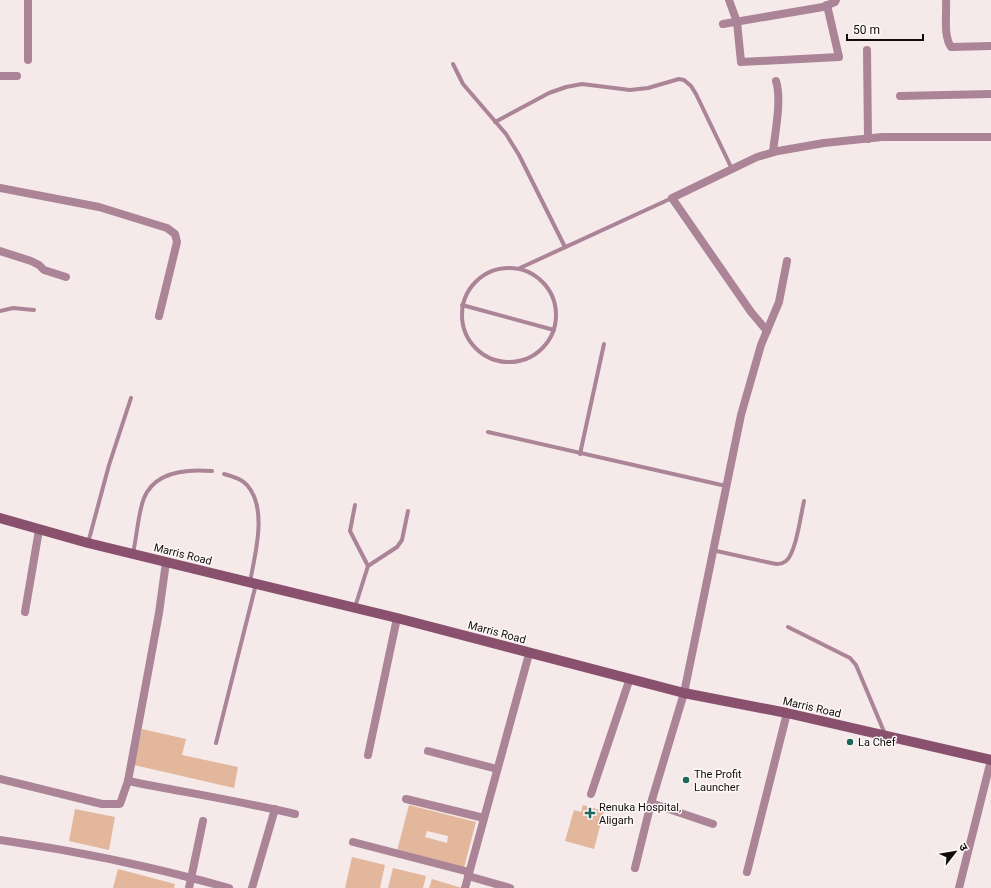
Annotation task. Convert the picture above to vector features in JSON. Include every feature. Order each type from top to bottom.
[{"type":"street","points":[[28,0],[28,60]]},
{"type":"street","points":[[729,0],[737,22],[741,62],[839,57],[827,5]]},
{"type":"street","points":[[723,24],[827,5],[835,2],[836,0]]},
{"type":"street","points":[[946,0],[947,36],[948,43],[951,47],[991,46]]},
{"type":"street","points":[[867,50],[868,139]]},
{"type":"street","points":[[0,76],[17,76]]},
{"type":"street","points":[[773,152],[777,109],[776,81]]},
{"type":"street","points":[[900,96],[991,94]]},
{"type":"street","points":[[767,331],[750,312],[672,198],[757,157],[773,152],[824,143],[868,139],[991,137]]},
{"type":"street","points":[[0,188],[99,207],[167,228],[175,234],[177,242],[159,316]]},
{"type":"street","points":[[0,251],[31,261],[39,265],[44,270],[66,277]]},
{"type":"street","points":[[635,868],[684,693],[712,550],[741,415],[761,345],[779,302],[787,261]]},
{"type":"street","name":"Marris Road","points":[[0,518],[88,543],[355,607],[529,654],[630,678],[684,693],[787,713],[991,760]]},
{"type":"street","points":[[25,612],[39,530]]},
{"type":"street","points":[[0,779],[108,804],[120,804],[128,780],[159,613],[166,562]]},
{"type":"street","points":[[368,754],[397,618]]},
{"type":"street","points":[[464,888],[529,654]]},
{"type":"street","points":[[591,794],[630,678]]},
{"type":"street","points":[[747,872],[787,713]]},
{"type":"street","points":[[428,751],[497,769]]},
{"type":"street","points":[[959,888],[991,760]]},
{"type":"street","points":[[128,780],[295,814]]},
{"type":"street","points":[[406,799],[484,818]]},
{"type":"street","points":[[652,803],[713,824]]},
{"type":"street","points":[[252,888],[275,809]]},
{"type":"street","points":[[189,888],[203,821]]},
{"type":"street","points":[[0,840],[59,848],[192,878],[229,888]]},
{"type":"street","points":[[353,842],[468,874],[510,888]]},
{"type":"lane","points":[[453,64],[463,84],[495,122],[519,156],[565,247]]},
{"type":"lane","points":[[495,122],[548,93],[566,87],[582,84],[630,90],[648,88],[678,79],[684,80],[691,86],[696,94],[732,169]]},
{"type":"lane","points":[[520,268],[537,276],[550,290],[556,307],[558,319],[548,343],[535,356],[518,363],[499,362],[482,355],[469,341],[462,324],[462,305],[470,288],[483,275],[501,268],[520,268],[672,198]]},
{"type":"lane","points":[[462,305],[554,330]]},
{"type":"lane","points":[[0,311],[13,308],[34,310]]},
{"type":"lane","points":[[580,454],[604,344]]},
{"type":"lane","points":[[88,543],[109,465],[131,398]]},
{"type":"lane","points":[[488,432],[726,486]]},
{"type":"lane","points":[[133,553],[144,498],[155,483],[162,478],[177,473],[192,470],[212,471]]},
{"type":"lane","points":[[216,742],[253,583],[257,540],[257,512],[251,493],[246,485],[224,474]]},
{"type":"lane","points":[[712,550],[771,563],[780,564],[786,561],[790,556],[794,545],[804,501]]},
{"type":"lane","points":[[355,505],[350,531],[368,566]]},
{"type":"lane","points":[[355,607],[368,566],[397,547],[402,540],[408,512]]},
{"type":"lane","points":[[788,627],[850,658],[856,665],[886,736]]},
{"type":"building","points":[[142,729],[186,739],[182,755],[238,767],[234,788],[134,765]]},
{"type":"building","points":[[409,805],[476,822],[464,868],[397,851]],"holes":[[[427,831],[448,836],[447,843],[425,837]]]},
{"type":"building","points":[[583,805],[604,811],[594,849],[565,841],[574,810],[581,812]]},
{"type":"building","points":[[75,809],[115,817],[109,850],[69,841]]},
{"type":"building","points":[[352,857],[385,865],[380,888],[345,888]]},
{"type":"building","points":[[393,868],[426,876],[423,888],[388,888]]},
{"type":"building","points":[[118,869],[175,884],[174,888],[113,888]]},
{"type":"building","points":[[432,879],[462,888],[429,888]]},
{"type":"place","name":"La Chef","points":[[850,742]]},
{"type":"place","name":"The Profit Launcher","points":[[686,780]]},
{"type":"place","name":"Renuka Hospital, Aligarh","points":[[590,813]]}]
